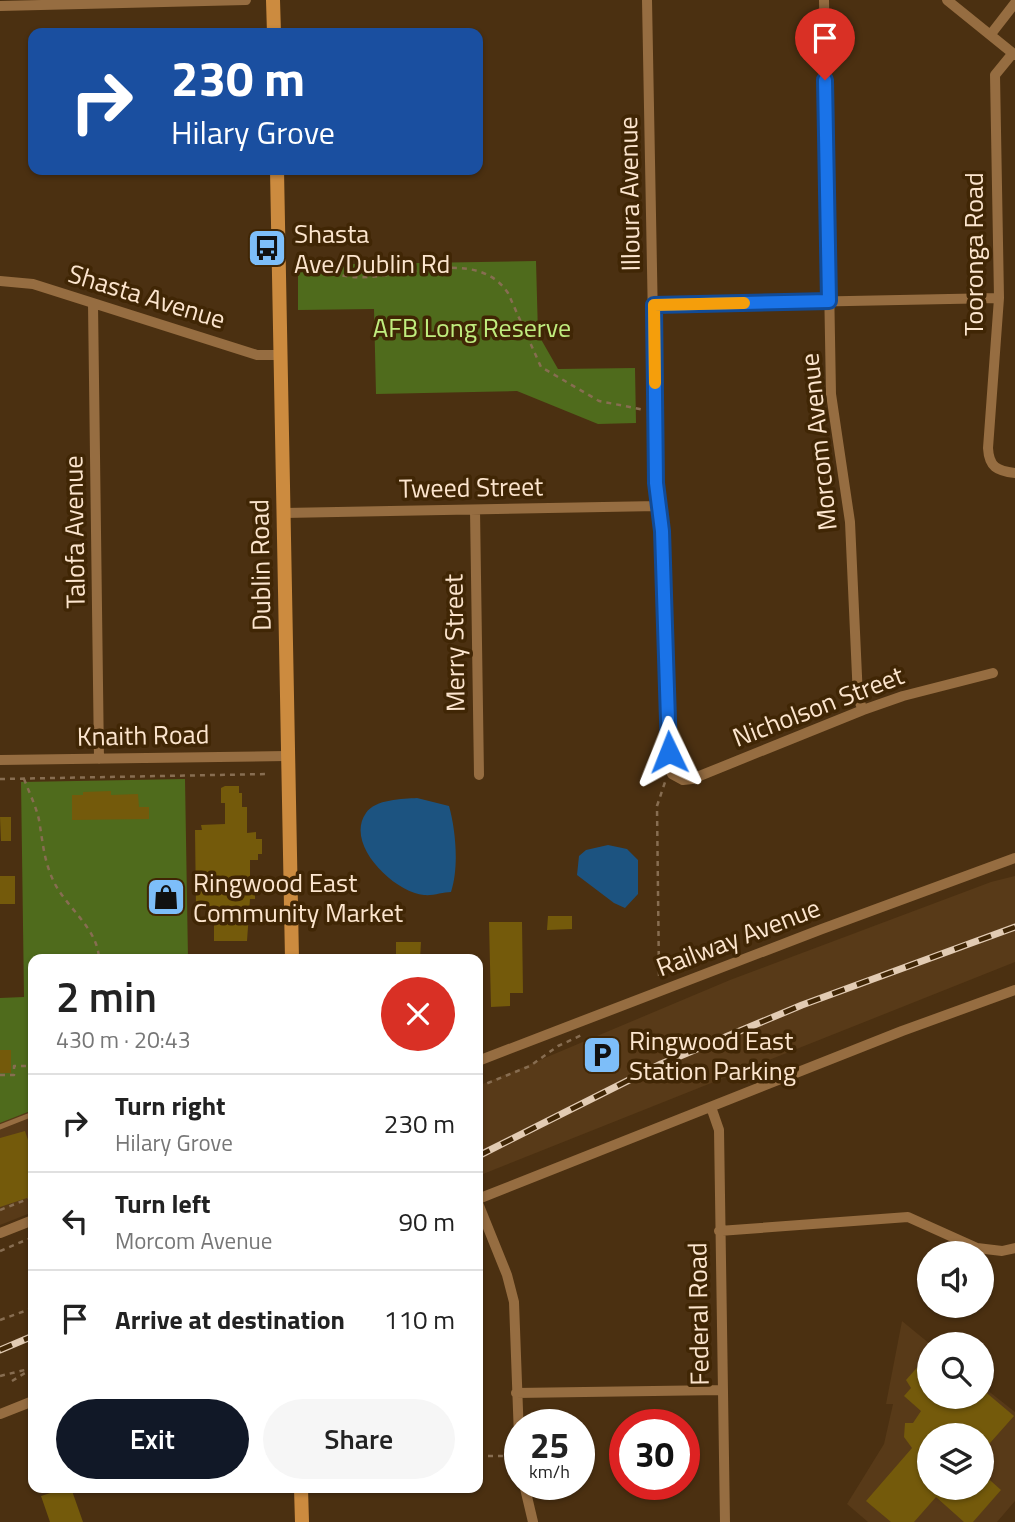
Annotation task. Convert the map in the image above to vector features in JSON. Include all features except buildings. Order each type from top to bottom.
[{"type":"main road","points":[[273,0],[274,28]]},
{"type":"main road","name":"Dublin Road","points":[[277,175],[286,756],[292,954]]},
{"type":"main road","points":[[301,1493],[302,1522]]},
{"type":"street","points":[[0,6],[246,0]]},
{"type":"street","name":"Illoura Avenue","points":[[647,0],[655,410],[658,506],[662,531],[669,765]]},
{"type":"street","name":"Morcom Avenue","points":[[824,0],[831,394],[849,522],[858,698],[863,710]]},
{"type":"street","points":[[947,0],[1014,54]]},
{"type":"street","points":[[991,34],[1015,3]]},
{"type":"street","name":"Tooronga Road","points":[[1014,54],[995,75],[999,298],[989,461],[1001,471],[1015,473]]},
{"type":"street","name":"Shasta Avenue","points":[[0,281],[33,284],[257,355],[281,355]]},
{"type":"street","points":[[654,305],[999,298]]},
{"type":"street","name":"Talofa Avenue","points":[[93,304],[99,759]]},
{"type":"street","name":"Tweed Street","points":[[284,513],[658,506]]},
{"type":"street","name":"Merry Street","points":[[475,510],[479,775]]},
{"type":"street","name":"Nicholson Street","points":[[669,765],[672,774],[678,779],[692,779],[863,710],[903,696],[993,673]]},
{"type":"street","name":"Knaith Road","points":[[0,760],[286,756]]},
{"type":"street","name":"Railway Avenue","points":[[483,1059],[834,924],[1015,858]]},
{"type":"street","points":[[483,1199],[902,1031],[1015,990]]},
{"type":"street","name":"Federal Road","points":[[711,1107],[719,1130],[724,1522]]},
{"type":"street","points":[[483,1214],[507,1275],[514,1302],[517,1409]]},
{"type":"street","points":[[719,1231],[908,1217],[977,1248],[1002,1251],[1015,1248]]},
{"type":"street","points":[[0,1233],[28,1222]]},
{"type":"street","points":[[516,1393],[722,1391]]},
{"type":"street","points":[[0,1415],[28,1403]]},
{"type":"street","points":[[528,1500],[533,1522]]},
{"type":"lane","points":[[0,1127],[28,1116]]},
{"type":"path","points":[[279,270],[325,271],[353,277],[451,269],[474,270],[489,275],[500,282],[508,293],[541,368],[599,401],[617,407],[655,410]]},
{"type":"path","points":[[659,976],[657,806],[669,765]]},
{"type":"path","points":[[0,779],[269,774]]},
{"type":"path","points":[[24,779],[38,818],[48,869],[63,897],[89,931],[97,954]]},
{"type":"path","points":[[0,1075],[14,1075],[14,1066],[28,1066]]},
{"type":"path","points":[[0,1210],[28,1199]]},
{"type":"path","points":[[0,1251],[28,1239]]},
{"type":"path","points":[[0,1321],[28,1310]]},
{"type":"path","points":[[0,1376],[28,1369]]},
{"type":"path","points":[[12,1381],[28,1371]]},
{"type":"path","points":[[483,1456],[504,1459]]},
{"type":"shaded area","points":[[1015,876],[1015,962],[483,1174],[483,1084],[730,980],[991,882]]},
{"type":"shaded area","points":[[28,1112],[28,1214],[0,1225],[0,1123]]},
{"type":"shaded area","points":[[902,1321],[917,1333],[917,1409],[994,1409],[994,1395],[1015,1412],[1015,1501],[997,1522],[868,1522],[847,1504],[884,1444],[893,1404],[886,1404]]},
{"type":"green space","name":"AFB Long Reserve","points":[[536,261],[538,334],[558,369],[635,368],[636,423],[598,424],[517,391],[376,394],[374,309],[298,310],[298,265]]},
{"type":"green space","points":[[185,779],[188,954],[28,954],[28,1112],[0,1123],[0,998],[24,997],[21,782]]},
{"type":"water","points":[[417,798],[449,806],[456,849],[451,892],[424,895],[412,892],[387,876],[367,852],[361,825],[370,808],[390,801]]},
{"type":"water","points":[[608,845],[627,849],[638,860],[638,894],[625,908],[614,903],[577,875],[579,856],[586,850]]},
{"type":"railway","points":[[483,1153],[661,1064],[802,1005],[1015,927]]},
{"type":"railway","points":[[0,1350],[28,1338]]},
{"type":"slow traffic","points":[[655,383],[654,305],[744,303]]},
{"type":"place","name":"Shasta Ave/Dublin Rd","points":[[267,248]]},
{"type":"place","name":"Ringwood East Community Market","points":[[166,897]]},
{"type":"place","name":"Ringwood East Station Parking","points":[[602,1055]]},
{"type":"route","points":[[669,752],[662,531],[656,483],[654,305],[829,301],[825,80]]}]
